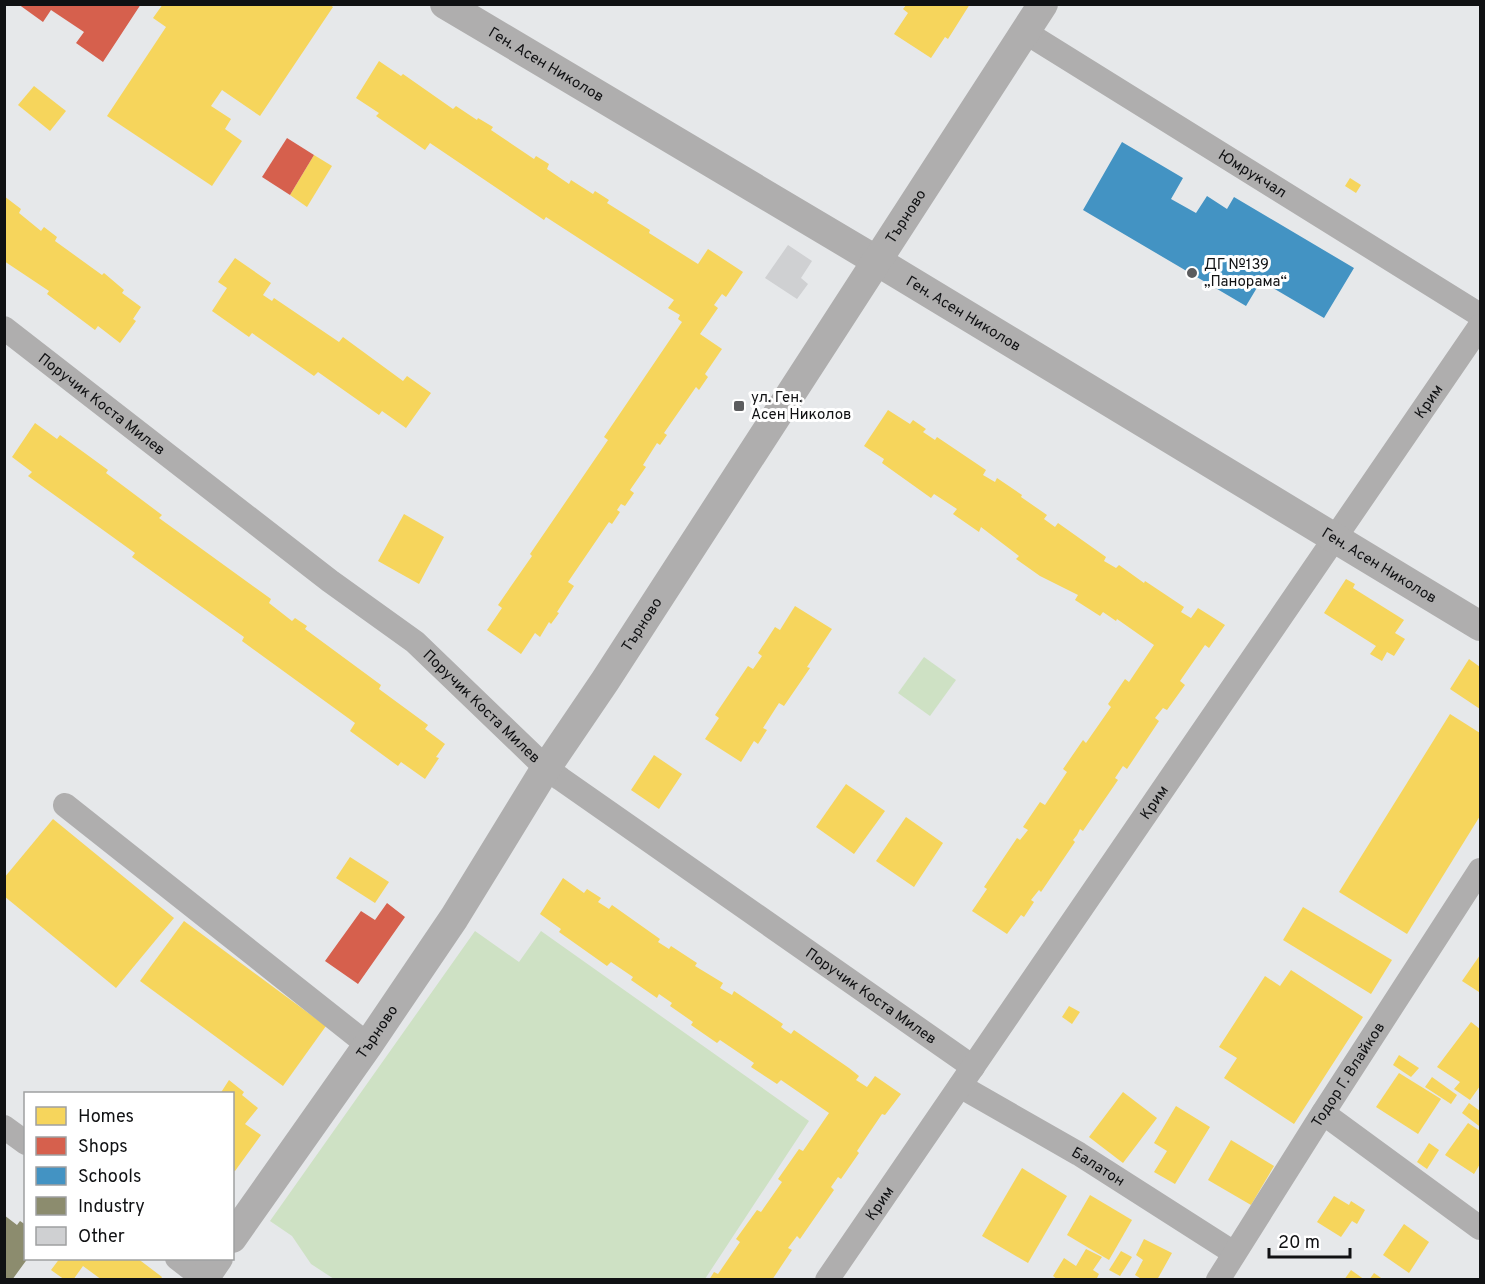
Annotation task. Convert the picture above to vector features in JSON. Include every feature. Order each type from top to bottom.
[{"type":"street","name":"Ген. Асен Николов","points":[[446,4],[878,261],[1480,626]]},
{"type":"street","name":"Търново","points":[[234,1235],[454,918],[546,768],[606,681],[1043,4]]},
{"type":"street","name":"Юмрукчал","points":[[1025,32],[1480,315]]},
{"type":"street","name":"Крим","points":[[827,1280],[1480,326]]},
{"type":"street","name":"Поручик Коста Милев","points":[[4,328],[330,581],[415,642],[546,768],[966,1077]]},
{"type":"street","points":[[65,805],[368,1045]]},
{"type":"street","name":"Тодор Г. Влайков","points":[[1218,1280],[1323,1113],[1480,873]]},
{"type":"street","name":"Балатон","points":[[966,1077],[1079,1155],[1234,1253]]},
{"type":"street","points":[[1323,1113],[1480,1228]]},
{"type":"street","points":[[4,1127],[24,1142]]},
{"type":"street","points":[[179,1260],[203,1279],[217,1260]]},
{"type":"green space","points":[[924,657],[956,680],[930,716],[898,693]]},
{"type":"green space","points":[[475,931],[519,962],[541,931],[809,1121],[705,1279],[334,1279],[311,1264],[292,1236],[270,1221]]},
{"type":"building: Homes","points":[[163,4],[329,4],[333,7],[260,116],[222,90],[211,106],[231,119],[225,129],[242,141],[212,186],[107,116],[166,27],[153,18]]},
{"type":"building: Homes","points":[[907,4],[970,4],[948,39],[945,37],[931,58],[894,34],[908,13],[903,9]]},
{"type":"building: Homes","points":[[379,61],[401,76],[403,74],[453,109],[456,106],[477,120],[478,118],[493,127],[491,130],[534,159],[536,156],[549,164],[547,169],[569,184],[571,180],[593,194],[595,191],[609,200],[607,203],[650,230],[649,233],[698,264],[708,249],[743,272],[726,297],[722,294],[714,305],[718,308],[700,334],[722,349],[705,374],[708,377],[699,390],[696,387],[664,433],[667,435],[660,445],[657,443],[643,465],[646,467],[630,490],[634,493],[625,506],[621,504],[617,510],[620,512],[612,524],[609,522],[568,582],[574,586],[557,612],[559,613],[551,624],[549,622],[540,637],[535,633],[521,654],[487,630],[502,608],[498,605],[608,440],[604,437],[682,322],[678,319],[680,315],[668,308],[674,300],[546,217],[544,220],[430,143],[425,150],[376,116],[379,113],[356,98]]},
{"type":"building: Homes","points":[[34,86],[66,111],[50,131],[18,105]]},
{"type":"building: Homes","points":[[314,155],[332,166],[307,207],[290,195]]},
{"type":"building: Homes","points":[[1350,178],[1361,185],[1356,193],[1345,186]]},
{"type":"building: Homes","points":[[4,196],[21,209],[19,213],[41,231],[44,227],[57,237],[55,241],[102,275],[104,273],[124,290],[122,293],[141,307],[133,319],[136,321],[120,343],[98,326],[95,330],[47,294],[49,291],[4,261]]},
{"type":"building: Homes","points":[[235,258],[271,283],[263,295],[272,301],[274,298],[339,342],[343,337],[403,381],[407,376],[431,393],[406,428],[382,411],[379,415],[318,372],[314,376],[252,333],[249,337],[212,311],[227,288],[218,282]]},
{"type":"building: Homes","points":[[888,410],[910,424],[913,420],[926,429],[923,432],[935,440],[937,437],[986,470],[983,475],[995,482],[997,478],[1022,495],[1021,497],[1047,515],[1044,519],[1055,527],[1058,523],[1106,557],[1104,561],[1116,568],[1119,565],[1184,607],[1181,612],[1191,618],[1198,608],[1225,625],[1209,648],[1205,645],[1180,681],[1185,685],[1167,710],[1163,708],[1155,718],[1159,721],[1127,769],[1123,766],[1115,778],[1118,780],[1083,831],[1080,829],[1073,840],[1075,842],[1041,892],[1039,890],[1031,900],[1034,902],[1024,917],[1021,915],[1007,934],[972,911],[987,889],[984,887],[1017,838],[1020,840],[1028,830],[1023,827],[1040,802],[1045,805],[1067,772],[1063,769],[1083,740],[1086,743],[1111,707],[1108,704],[1125,679],[1129,682],[1154,645],[1117,619],[1116,621],[1103,612],[1100,616],[1075,600],[1078,595],[1040,576],[1016,559],[1019,556],[981,527],[979,532],[953,514],[957,509],[934,494],[931,498],[882,463],[884,459],[864,446]]},
{"type":"building: Homes","points":[[35,423],[57,439],[60,435],[108,470],[106,473],[162,515],[159,518],[271,599],[269,603],[292,621],[295,618],[307,626],[305,629],[381,685],[379,689],[428,725],[425,729],[445,744],[425,779],[401,762],[398,766],[350,731],[355,723],[242,641],[244,637],[132,557],[135,553],[28,476],[32,472],[12,457]]},
{"type":"building: Homes","points":[[404,514],[444,537],[419,584],[378,561]]},
{"type":"building: Homes","points":[[1346,579],[1355,584],[1353,588],[1404,620],[1395,633],[1405,639],[1394,656],[1387,652],[1382,661],[1370,654],[1376,646],[1324,613]]},
{"type":"building: Homes","points":[[795,606],[832,629],[807,667],[810,668],[784,706],[779,703],[763,728],[767,730],[758,744],[754,741],[741,762],[705,739],[719,718],[715,715],[748,666],[753,669],[762,656],[758,653],[775,627],[780,630]]},
{"type":"building: Homes","points":[[1469,659],[1480,667],[1480,709],[1450,689]]},
{"type":"building: Homes","points":[[1450,714],[1480,733],[1480,816],[1407,934],[1339,892]]},
{"type":"building: Homes","points":[[654,755],[682,774],[659,809],[631,790]]},
{"type":"building: Homes","points":[[846,784],[885,811],[854,854],[816,827]]},
{"type":"building: Homes","points":[[906,817],[943,843],[914,887],[876,861]]},
{"type":"building: Homes","points":[[53,819],[174,918],[116,988],[4,896],[4,878]]},
{"type":"building: Homes","points":[[350,857],[389,882],[375,903],[336,878]]},
{"type":"building: Homes","points":[[563,878],[584,893],[587,889],[601,898],[598,902],[609,909],[612,905],[660,939],[658,942],[669,949],[671,946],[697,963],[695,966],[723,983],[720,988],[732,995],[734,991],[783,1024],[781,1027],[791,1034],[794,1030],[859,1076],[856,1080],[867,1087],[875,1076],[901,1094],[885,1115],[882,1114],[841,1179],[838,1177],[831,1187],[834,1190],[800,1239],[797,1236],[788,1248],[792,1250],[772,1280],[709,1280],[714,1272],[718,1274],[740,1242],[736,1239],[757,1210],[761,1212],[782,1182],[778,1179],[799,1149],[803,1151],[829,1113],[781,1080],[777,1084],[751,1067],[754,1063],[720,1040],[717,1043],[691,1025],[693,1022],[670,1006],[672,1003],[659,994],[657,998],[631,980],[633,977],[611,962],[607,966],[559,932],[561,929],[540,914]]},
{"type":"building: Homes","points":[[1303,907],[1392,960],[1371,994],[1283,940]]},
{"type":"building: Homes","points":[[184,921],[326,1026],[283,1086],[140,981]]},
{"type":"building: Homes","points":[[1480,955],[1480,990],[1479,992],[1462,981]]},
{"type":"building: Homes","points":[[1291,970],[1363,1017],[1294,1124],[1224,1078],[1237,1058],[1219,1047],[1265,976],[1280,986]]},
{"type":"building: Homes","points":[[1069,1006],[1080,1012],[1072,1024],[1062,1017]]},
{"type":"building: Homes","points":[[1471,1022],[1480,1029],[1480,1086],[1470,1100],[1454,1089],[1460,1082],[1437,1067]]},
{"type":"building: Homes","points":[[1399,1055],[1419,1068],[1411,1077],[1393,1065]]},
{"type":"building: Homes","points":[[1399,1073],[1441,1099],[1418,1134],[1376,1107]]},
{"type":"building: Homes","points":[[1432,1077],[1457,1095],[1451,1104],[1425,1087]]},
{"type":"building: Homes","points":[[229,1080],[258,1108],[245,1124],[261,1135],[235,1171],[234,1092],[221,1092]]},
{"type":"building: Homes","points":[[1123,1092],[1157,1118],[1123,1163],[1089,1137]]},
{"type":"building: Homes","points":[[1469,1103],[1480,1111],[1479,1126],[1462,1113]]},
{"type":"building: Homes","points":[[1176,1106],[1210,1127],[1175,1184],[1154,1172],[1167,1151],[1154,1143]]},
{"type":"building: Homes","points":[[1468,1123],[1480,1131],[1480,1164],[1474,1174],[1445,1155]]},
{"type":"building: Homes","points":[[1231,1140],[1274,1166],[1251,1205],[1208,1180]]},
{"type":"building: Homes","points":[[1429,1143],[1439,1150],[1427,1169],[1417,1162]]},
{"type":"building: Homes","points":[[1022,1168],[1067,1196],[1028,1263],[982,1236]]},
{"type":"building: Homes","points":[[1090,1195],[1132,1220],[1109,1260],[1067,1235]]},
{"type":"building: Homes","points":[[1334,1196],[1349,1205],[1351,1201],[1365,1210],[1357,1224],[1352,1221],[1341,1237],[1317,1222]]},
{"type":"building: Homes","points":[[1404,1224],[1429,1242],[1409,1273],[1383,1255]]},
{"type":"building: Homes","points":[[1144,1239],[1172,1253],[1157,1280],[1143,1280],[1135,1275],[1143,1260],[1136,1255]]},
{"type":"building: Homes","points":[[1086,1249],[1102,1257],[1093,1270],[1099,1274],[1096,1280],[1058,1280],[1053,1276],[1064,1258],[1076,1266]]},
{"type":"building: Homes","points":[[1121,1251],[1132,1257],[1120,1276],[1109,1270]]},
{"type":"building: Homes","points":[[58,1260],[140,1260],[162,1277],[160,1280],[102,1280],[83,1266],[73,1280],[65,1280],[51,1270]]},
{"type":"building: Homes","points":[[1351,1270],[1365,1280],[1344,1280]]},
{"type":"building: Homes","points":[[1374,1273],[1384,1280],[1369,1280]]},
{"type":"building: Shops","points":[[18,4],[141,4],[103,62],[76,43],[84,32],[51,10],[43,22]]},
{"type":"building: Shops","points":[[287,138],[314,155],[290,195],[262,177]]},
{"type":"building: Shops","points":[[387,903],[405,917],[358,984],[325,961],[361,911],[375,920]]},
{"type":"building: Schools","points":[[1122,142],[1183,178],[1171,199],[1196,213],[1207,196],[1227,209],[1234,197],[1354,268],[1324,318],[1261,281],[1246,306],[1083,210]]},
{"type":"building: Industry","points":[[4,1215],[17,1225],[20,1221],[24,1224],[24,1260],[27,1260],[12,1280],[4,1280]]},
{"type":"building: Other","points":[[788,245],[812,261],[801,278],[808,284],[797,299],[765,278]]},
{"type":"place","name":"ДГ №139 „Панорама“","points":[[1192,273]]},
{"type":"place","name":"ул. Ген. Асен Николов","points":[[739,406]]}]
